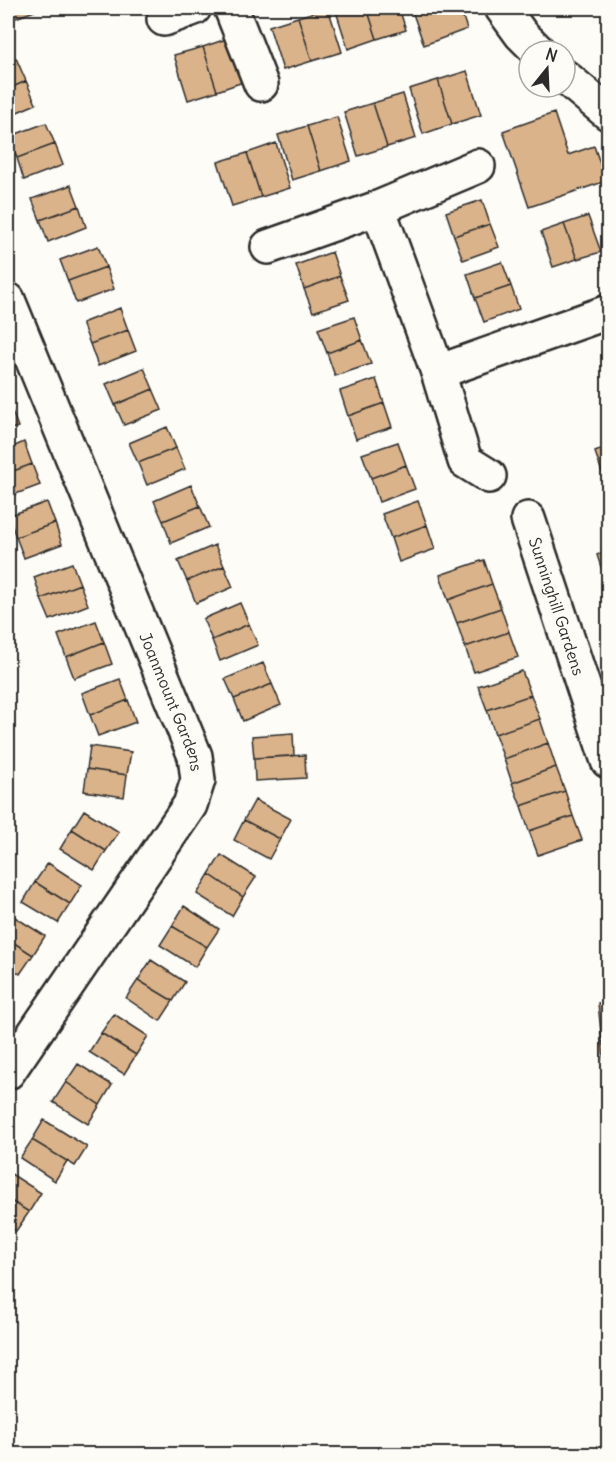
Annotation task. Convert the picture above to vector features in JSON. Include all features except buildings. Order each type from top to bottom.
[{"type":"street","points":[[231,8],[261,84]]},
{"type":"street","points":[[502,8],[526,39]]},
{"type":"street","points":[[577,89],[609,113]]},
{"type":"street","points":[[268,247],[378,207],[478,166]]},
{"type":"street","points":[[378,207],[438,372],[465,461],[489,476]]},
{"type":"street","name":"Joanmount Gardens","points":[[8,300],[195,756],[198,780],[190,805],[8,1072]]},
{"type":"street","points":[[438,372],[609,312]]},
{"type":"street","name":"Sunninghill Gardens","points":[[528,519],[606,746]]}]
